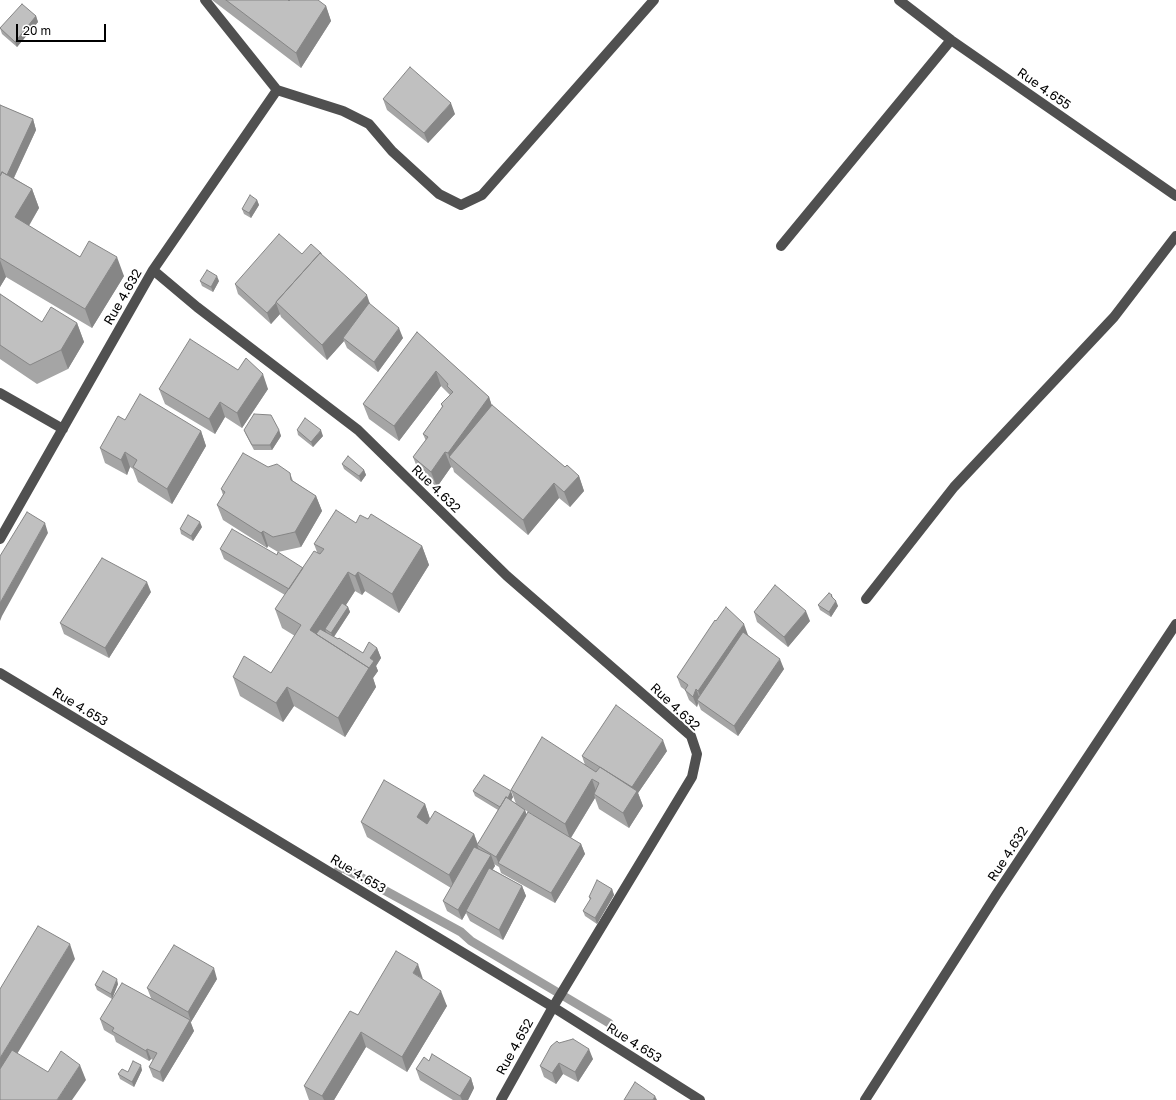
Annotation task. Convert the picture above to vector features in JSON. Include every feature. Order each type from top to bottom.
[{"type":"street","points":[[205,0],[277,90],[343,111],[369,124],[392,150],[440,194],[461,205],[482,195],[654,0]]},
{"type":"street","name":"Rue 4.655","points":[[899,0],[951,40],[1176,196]]},
{"type":"street","points":[[781,246],[951,40]]},
{"type":"street","points":[[153,270],[277,90]]},
{"type":"street","points":[[866,599],[954,487],[1114,318],[1176,236]]},
{"type":"street","name":"Rue 4.632","points":[[0,539],[153,270],[203,312],[358,430],[507,576],[691,736],[697,754],[692,778],[553,1007]]},
{"type":"street","points":[[0,393],[63,429]]},
{"type":"street","name":"Rue 4.632","points":[[865,1100],[1001,889],[1176,624]]},
{"type":"street","name":"Rue 4.653","points":[[0,673],[553,1007],[700,1100]]},
{"type":"street","name":"Rue 4.652","points":[[501,1100],[553,1007]]},
{"type":"building","points":[[226,0],[318,0],[326,6],[296,53]]},
{"type":"building","points":[[22,4],[36,16],[15,42],[0,28]]},
{"type":"building","points":[[410,67],[451,103],[424,133],[383,99]]},
{"type":"building","points":[[0,105],[33,119],[7,175],[2,172],[0,176]]},
{"type":"building","points":[[2,172],[32,189],[15,217],[80,257],[89,241],[117,257],[85,309],[0,258],[0,176]]},
{"type":"building","points":[[250,195],[257,200],[249,213],[242,209]]},
{"type":"building","points":[[279,234],[302,254],[311,244],[321,253],[321,254],[320,253],[267,313],[235,284]]},
{"type":"building","points":[[320,253],[367,295],[322,345],[276,302]]},
{"type":"building","points":[[207,270],[217,276],[211,287],[200,281]]},
{"type":"building","points":[[0,294],[42,322],[51,307],[77,323],[61,350],[30,365],[0,345]]},
{"type":"building","points":[[369,303],[399,328],[374,362],[343,338]]},
{"type":"building","points":[[417,332],[489,397],[448,453],[445,452],[431,472],[413,457],[428,437],[423,434],[443,406],[441,404],[453,392],[436,371],[394,426],[363,404]]},
{"type":"building","points":[[190,339],[238,370],[246,358],[263,374],[237,413],[220,402],[209,419],[159,389]]},
{"type":"building","points":[[140,394],[201,431],[167,489],[133,467],[137,460],[125,452],[121,460],[100,448],[118,416],[125,420]]},
{"type":"building","points":[[492,405],[565,467],[567,465],[579,476],[564,492],[554,483],[523,520],[449,457]]},
{"type":"building","points":[[254,414],[271,415],[279,430],[270,445],[252,445],[244,430]]},
{"type":"building","points":[[305,418],[321,430],[311,442],[297,430]]},
{"type":"building","points":[[243,453],[268,467],[277,464],[290,473],[291,480],[316,496],[295,532],[273,537],[263,531],[261,533],[217,505],[225,492],[221,489]]},
{"type":"building","points":[[348,456],[364,470],[359,476],[342,464]]},
{"type":"building","points":[[336,510],[356,523],[360,515],[368,519],[371,514],[422,546],[392,594],[358,572],[355,576],[348,572],[310,630],[369,668],[338,718],[287,687],[276,703],[233,677],[244,656],[271,673],[301,625],[275,609],[314,551],[320,554],[324,549],[314,544]]},
{"type":"building","points":[[27,512],[45,523],[0,603],[0,556]]},
{"type":"building","points":[[188,515],[200,522],[191,536],[180,529]]},
{"type":"building","points":[[232,529],[277,555],[278,552],[303,568],[289,589],[220,549]]},
{"type":"building","points":[[102,558],[147,582],[105,648],[60,623]]},
{"type":"building","points":[[775,585],[806,611],[784,637],[754,612]]},
{"type":"building","points":[[829,593],[836,601],[829,612],[818,605]]},
{"type":"building","points":[[342,603],[348,607],[331,633],[325,629]]},
{"type":"building","points":[[726,607],[744,624],[698,691],[696,689],[693,697],[685,690],[688,685],[677,677],[715,620],[716,621]]},
{"type":"building","points":[[320,629],[338,639],[339,638],[363,653],[369,642],[377,648],[370,658],[374,661],[369,668],[316,634]]},
{"type":"building","points":[[743,632],[780,659],[734,726],[697,700]]},
{"type":"building","points":[[616,705],[663,740],[632,787],[582,756]]},
{"type":"building","points":[[542,737],[596,772],[600,767],[637,791],[623,813],[594,794],[599,783],[592,779],[565,824],[511,790]]},
{"type":"building","points":[[484,775],[511,791],[508,798],[506,797],[500,807],[473,791]]},
{"type":"building","points":[[384,780],[425,804],[417,817],[427,824],[435,811],[474,834],[449,875],[361,822]]},
{"type":"building","points":[[506,797],[525,810],[496,857],[477,845]]},
{"type":"building","points":[[528,812],[581,844],[551,893],[498,863]]},
{"type":"building","points":[[474,847],[491,855],[458,910],[443,901]]},
{"type":"building","points":[[489,868],[522,886],[499,930],[466,911]]},
{"type":"building","points":[[597,880],[612,889],[595,918],[583,911],[591,898],[589,897]]},
{"type":"building","points":[[38,926],[70,944],[0,1058],[0,989]]},
{"type":"building","points":[[174,945],[214,968],[188,1012],[147,988]]},
{"type":"building","points":[[396,951],[418,964],[413,973],[441,991],[402,1057],[361,1032],[322,1096],[304,1086],[350,1011],[358,1015]]},
{"type":"building","points":[[103,971],[117,979],[111,994],[95,985]]},
{"type":"building","points":[[122,983],[190,1020],[160,1072],[149,1067],[157,1053],[147,1049],[146,1051],[112,1031],[114,1028],[100,1019]]},
{"type":"building","points":[[573,1039],[589,1049],[575,1072],[559,1063],[552,1073],[540,1066],[551,1046],[557,1041],[559,1043]]},
{"type":"building","points":[[12,1050],[48,1072],[61,1051],[80,1065],[57,1100],[0,1100],[0,1069]]},
{"type":"building","points":[[432,1054],[471,1078],[460,1096],[416,1069],[424,1057],[429,1061]]},
{"type":"building","points":[[133,1061],[141,1065],[132,1082],[118,1074],[122,1069],[128,1072]]},
{"type":"building","points":[[635,1082],[655,1096],[653,1100],[624,1100]]},
{"type":"waterway","points":[[337,874],[340,866],[461,932],[471,941],[609,1023]]}]
